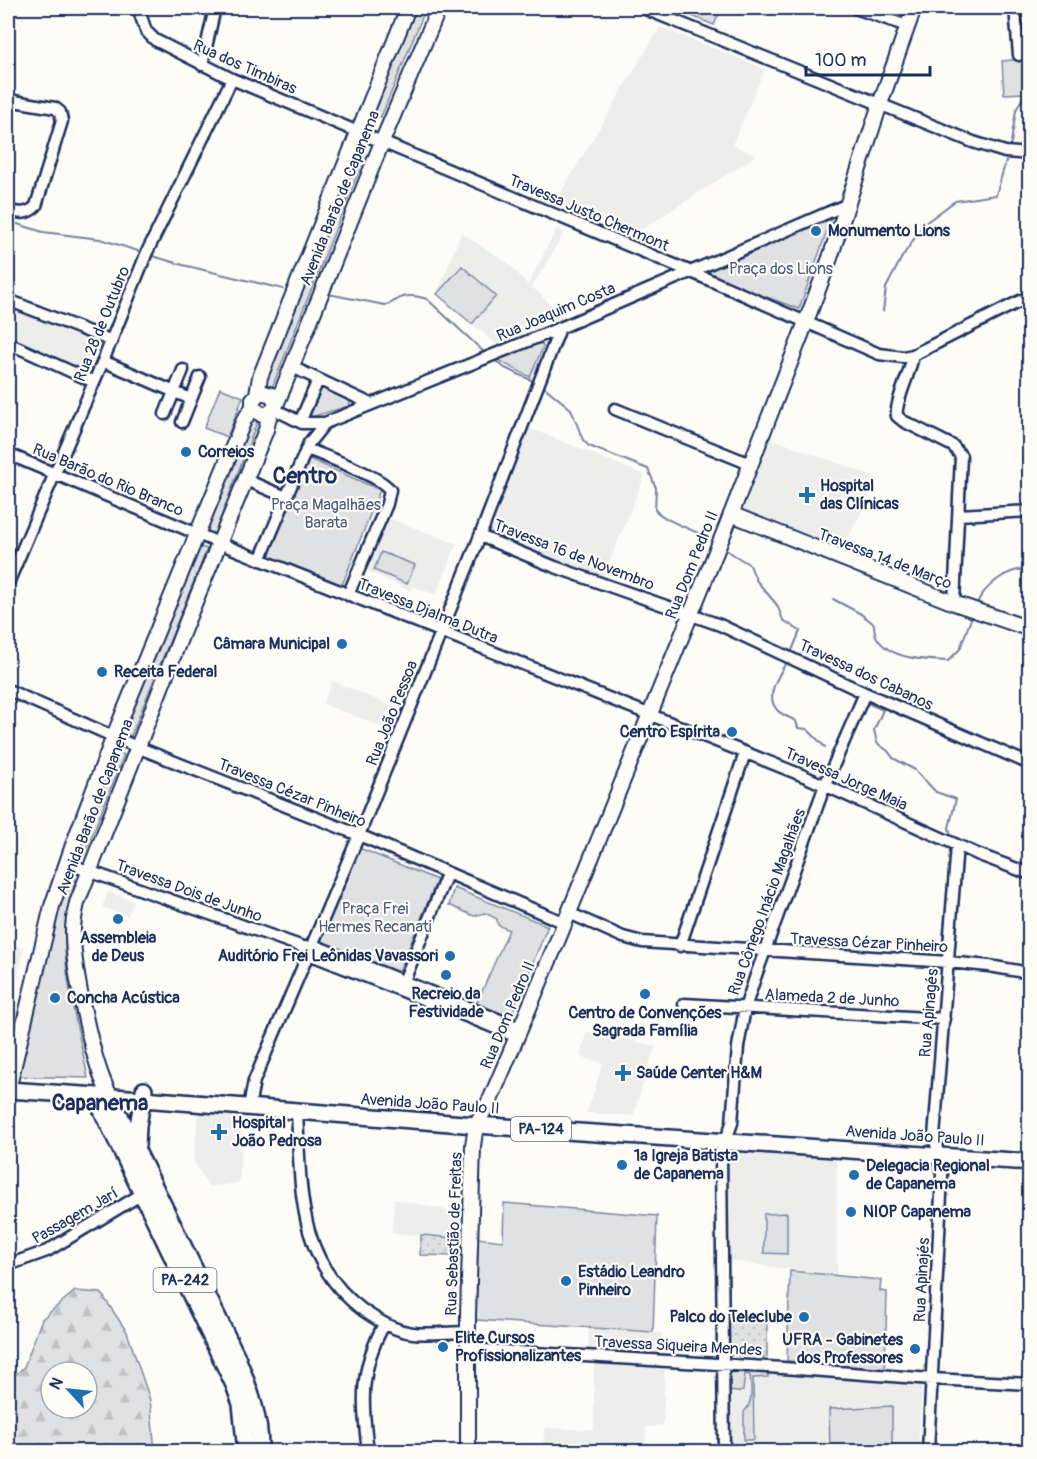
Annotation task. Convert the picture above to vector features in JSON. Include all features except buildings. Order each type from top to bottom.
[{"type":"main road","name":"Avenida João Paulo II","points":[[8,1086],[1029,1157]]},
{"type":"main road","name":"Avenida Barão de Capanema","points":[[107,1092],[106,1115],[149,1190],[215,1327],[234,1385],[258,1421],[260,1452]]},
{"type":"main road","name":"Avenida Barão de Capanema","points":[[107,1092],[137,1149],[149,1190]]},
{"type":"main road","points":[[137,1149],[138,1126],[144,1094]]},
{"type":"main road","name":"Avenida João Paulo II","points":[[250,1103],[297,1112],[479,1120]]},
{"type":"main road","name":"Avenida Barão de Capanema","points":[[246,1452],[247,1402]]},
{"type":"street","name":"Rua dos Timbiras","points":[[138,8],[143,25],[150,36],[166,47],[232,79],[359,133]]},
{"type":"street","points":[[202,65],[215,8]]},
{"type":"street","name":"Avenida Barão de Capanema","points":[[257,394],[260,376],[408,8]]},
{"type":"street","name":"Avenida Barão de Capanema","points":[[107,1092],[87,1021],[74,945],[76,909],[137,747],[273,408],[292,367],[382,142],[439,8]]},
{"type":"street","points":[[643,8],[973,142],[1005,152],[1029,154]]},
{"type":"street","points":[[855,8],[907,26]]},
{"type":"street","name":"Rua Dom Pedro II","points":[[479,1120],[489,1104],[567,918],[806,323],[914,8]]},
{"type":"street","points":[[1015,8],[1018,55]]},
{"type":"street","name":"Rua 28 de Outubro","points":[[8,583],[112,341],[147,252],[232,79]]},
{"type":"street","points":[[8,100],[55,108],[60,112],[62,121],[36,206],[24,214],[8,211]]},
{"type":"street","name":"Travessa Justo Chermont","points":[[359,133],[689,271],[879,354],[903,357],[913,355]]},
{"type":"street","name":"Rua Joaquim Costa","points":[[273,408],[301,422],[325,423],[560,328],[848,204]]},
{"type":"street","points":[[954,603],[962,462],[958,450],[900,419],[896,413],[897,404],[909,375],[913,355],[1029,296]]},
{"type":"street","points":[[8,302],[112,341]]},
{"type":"street","name":"Rua João Pessoa","points":[[250,1103],[260,1068],[308,949],[359,836],[480,536],[560,328]]},
{"type":"street","points":[[8,343],[94,382]]},
{"type":"street","points":[[103,362],[191,399]]},
{"type":"street","points":[[292,367],[370,404]]},
{"type":"street","points":[[165,414],[183,370]]},
{"type":"street","points":[[182,422],[200,377]]},
{"type":"street","points":[[318,380],[301,422],[308,446],[372,477],[390,490],[387,504],[348,595]]},
{"type":"street","points":[[268,393],[273,408],[262,415],[253,407],[253,399],[257,394],[268,393]]},
{"type":"street","name":"Avenida Barão de Capanema","points":[[8,1086],[52,906],[66,863],[114,736],[196,534],[244,420],[253,407]]},
{"type":"street","points":[[615,409],[750,464]]},
{"type":"street","points":[[261,560],[308,446],[325,423]]},
{"type":"street","name":"Rua Barão do Rio Branco","points":[[8,454],[196,534]]},
{"type":"street","points":[[246,480],[286,497]]},
{"type":"street","points":[[959,515],[1029,511]]},
{"type":"street","name":"Travessa 14 de Março","points":[[731,514],[954,603],[1029,629]]},
{"type":"street","name":"Travessa Djalma Dutra","points":[[196,534],[649,715]]},
{"type":"street","name":"Travessa 16 de Novembro","points":[[480,536],[555,567],[691,614]]},
{"type":"street","name":"Travessa dos Cabanos","points":[[691,614],[1029,764]]},
{"type":"street","name":"Travessa Cézar Pinheiro","points":[[8,690],[137,747],[359,836],[447,874],[629,940],[763,952],[948,962],[1029,973]]},
{"type":"street","name":"Rua Cônego Inácio Magalhães","points":[[724,1452],[721,1154],[732,1122],[735,1070],[745,1008],[763,952],[825,785],[865,693]]},
{"type":"street","name":"Travessa Jorge Maia","points":[[649,715],[825,785],[957,845],[1029,874]]},
{"type":"street","points":[[680,946],[745,753]]},
{"type":"street","name":"Rua Apinagés","points":[[937,1152],[934,1131],[957,845]]},
{"type":"street","name":"Travessa Dois de Junho","points":[[66,863],[308,949],[518,1033]]},
{"type":"street","points":[[402,985],[447,874]]},
{"type":"street","name":"Alameda 2 de Junho","points":[[684,1004],[944,1018]]},
{"type":"street","points":[[297,1112],[303,1206],[310,1237],[328,1274],[357,1305],[384,1324],[413,1333],[468,1332]]},
{"type":"street","name":"Rua Sebastião de Freitas","points":[[468,1452],[468,1332],[473,1157],[479,1120]]},
{"type":"street","name":"Rua Apinajés","points":[[928,1452],[942,1175],[937,1152]]},
{"type":"street","name":"Passagem Jarí","points":[[8,1265],[46,1251],[149,1190]]},
{"type":"street","points":[[368,1452],[364,1410],[366,1368],[384,1324]]},
{"type":"street","name":"Travessa Siqueira Mendes","points":[[468,1349],[1029,1384]]},
{"type":"shaded area","points":[[660,27],[765,69],[732,145],[757,155],[633,235],[555,202]]},
{"type":"shaded area","points":[[557,228],[564,233],[532,287],[562,315],[496,344],[437,294],[461,233],[508,263],[528,285]]},
{"type":"shaded area","points":[[8,307],[99,342],[86,376],[8,340]]},
{"type":"shaded area","points":[[527,427],[645,475],[602,580],[484,534]]},
{"type":"shaded area","name":"Hospital das Clínicas","points":[[767,437],[878,478],[841,553],[737,512]]},
{"type":"shaded area","points":[[386,517],[457,544],[436,595],[412,586],[410,591],[365,570]]},
{"type":"shaded area","points":[[332,681],[392,706],[383,727],[323,704]]},
{"type":"shaded area","points":[[108,892],[134,901],[128,916],[102,907]]},
{"type":"shaded area","points":[[8,944],[24,948],[8,1018]]},
{"type":"shaded area","name":"Saúde Center H&M","points":[[587,1032],[655,1046],[633,1116],[587,1113],[603,1063],[580,1057]]},
{"type":"shaded area","name":"Hospital João Pedrosa","points":[[198,1110],[243,1112],[239,1183],[209,1187],[194,1162]]},
{"type":"shaded area","points":[[722,1145],[837,1156],[837,1276],[724,1260]]},
{"type":"shaded area","points":[[394,1199],[455,1212],[455,1238],[392,1233]]},
{"type":"shaded area","points":[[589,1328],[662,1333],[660,1353],[588,1351]]},
{"type":"shaded area","points":[[594,1363],[665,1364],[663,1425],[646,1427],[646,1446],[720,1448],[720,1452],[542,1452],[545,1428],[594,1430]]},
{"type":"shaded area","points":[[725,1368],[922,1384],[918,1451],[725,1451]]},
{"type":"green space","points":[[411,8],[426,8],[381,117],[368,112]]},
{"type":"green space","points":[[672,8],[721,8],[714,25]]},
{"type":"green space","points":[[1023,59],[1025,93],[1004,94],[1002,61]]},
{"type":"green space","points":[[351,152],[364,158],[271,390],[259,385]]},
{"type":"green space","name":"Praça dos Lions","points":[[829,216],[831,220],[799,309],[703,273],[704,268]]},
{"type":"green space","points":[[462,266],[496,296],[472,324],[437,294]]},
{"type":"green space","points":[[541,341],[543,347],[530,377],[496,359]]},
{"type":"green space","points":[[312,382],[351,400],[349,406],[311,417],[299,412]]},
{"type":"green space","points":[[220,388],[243,397],[227,437],[204,428]]},
{"type":"green space","points":[[247,416],[258,420],[214,535],[202,529]]},
{"type":"green space","name":"Praça Magalhães Barata","points":[[305,457],[380,490],[342,585],[267,555]]},
{"type":"green space","points":[[195,545],[207,549],[131,736],[121,732]]},
{"type":"green space","points":[[381,552],[415,565],[407,584],[374,570]]},
{"type":"green space","points":[[111,750],[124,755],[83,858],[72,853]]},
{"type":"green space","name":"Praça Frei Hermes Recanati","points":[[357,847],[437,880],[397,976],[316,945]]},
{"type":"green space","points":[[65,875],[76,879],[68,906],[65,948],[70,992],[88,1078],[9,1076]]},
{"type":"green space","points":[[454,888],[548,926],[509,1021],[475,1007],[509,930],[498,925],[497,919],[485,913],[474,916],[449,905]]},
{"type":"green space","name":"Estádio Leandro Pinheiro","points":[[504,1203],[657,1216],[653,1332],[476,1320],[478,1238],[503,1241]]},
{"type":"green space","points":[[787,1213],[787,1254],[764,1253],[764,1214]]},
{"type":"green space","points":[[421,1235],[455,1238],[455,1256],[420,1255]]},
{"type":"green space","points":[[790,1271],[881,1280],[880,1291],[887,1292],[885,1369],[787,1361]]},
{"type":"green space","points":[[75,1291],[101,1293],[127,1332],[150,1400],[155,1451],[8,1451],[8,1382],[24,1367],[42,1319]]},
{"type":"green space","points":[[726,1323],[767,1323],[767,1357],[727,1355]]},
{"type":"green space","points":[[729,1370],[768,1371],[768,1377],[753,1378],[754,1440],[744,1440],[744,1412],[751,1395],[750,1375],[745,1374],[743,1391],[727,1391],[727,1372]]},
{"type":"green space","points":[[892,1406],[892,1449],[830,1449],[829,1409]]},
{"type":"waterway","points":[[1011,143],[1016,110],[1023,97]]},
{"type":"waterway","points":[[883,311],[886,288],[902,257],[924,224],[955,201],[996,195],[1006,161]]},
{"type":"waterway","points":[[8,221],[43,232],[100,239],[144,253]]},
{"type":"waterway","points":[[149,255],[283,289]]},
{"type":"waterway","points":[[328,294],[385,305],[407,296],[427,299],[486,354]]},
{"type":"waterway","points":[[493,359],[505,368],[535,382]]},
{"type":"waterway","points":[[543,386],[571,409],[583,440],[589,446],[648,469],[656,488],[655,510],[673,522],[707,537]]},
{"type":"waterway","points":[[723,548],[750,565],[756,580],[777,605],[783,620],[800,631],[791,653]]},
{"type":"waterway","points":[[976,605],[985,591],[998,579],[1013,571],[1030,570]]},
{"type":"waterway","points":[[833,599],[874,624],[877,638],[891,651],[919,659],[948,661],[960,649],[972,616]]},
{"type":"waterway","points":[[787,661],[774,685],[772,692],[774,705],[780,712],[796,721],[798,728],[807,729],[825,747]]},
{"type":"waterway","points":[[865,702],[883,710],[874,730],[877,743],[893,758],[915,770],[936,792],[956,799],[949,828],[951,836]]},
{"type":"place","name":"Monumento Lions","points":[[816,231]]},
{"type":"place","name":"Correios","points":[[186,452]]},
{"type":"place","name":"Hospital das Clínicas","points":[[807,495]]},
{"type":"place","name":"Câmara Municipal","points":[[342,644]]},
{"type":"place","name":"Receita Federal","points":[[102,672]]},
{"type":"place","name":"Centro Espírita","points":[[732,732]]},
{"type":"place","name":"Assembleia de Deus","points":[[118,919]]},
{"type":"place","name":"Auditório Frei Leônidas Vavassori","points":[[450,956]]},
{"type":"place","name":"Recreio da Festividade","points":[[446,975]]},
{"type":"place","name":"Centro de Convenções Sagrada Família","points":[[645,994]]},
{"type":"place","name":"Concha Acústica","points":[[55,998]]},
{"type":"place","name":"Saúde Center H&M","points":[[623,1073]]},
{"type":"place","name":"Hospital João Pedrosa","points":[[219,1132]]},
{"type":"place","name":"1ª Igreja Batista de Capanema","points":[[622,1165]]},
{"type":"place","name":"Delegacia Regional de Capanema","points":[[854,1175]]},
{"type":"place","name":"NIOP Capanema","points":[[851,1212]]},
{"type":"place","name":"Estádio Leandro Pinheiro","points":[[566,1281]]},
{"type":"place","name":"Palco do Teleclube","points":[[804,1317]]},
{"type":"place","name":"Elite Cursos Profissionalizantes","points":[[443,1347]]},
{"type":"place","name":"UFRA - Gabinetes dos Professores","points":[[915,1349]]},
{"type":"district","name":"Centro","points":[[305,476]]},
{"type":"district","name":"Capanema","points":[[100,1103]]}]
